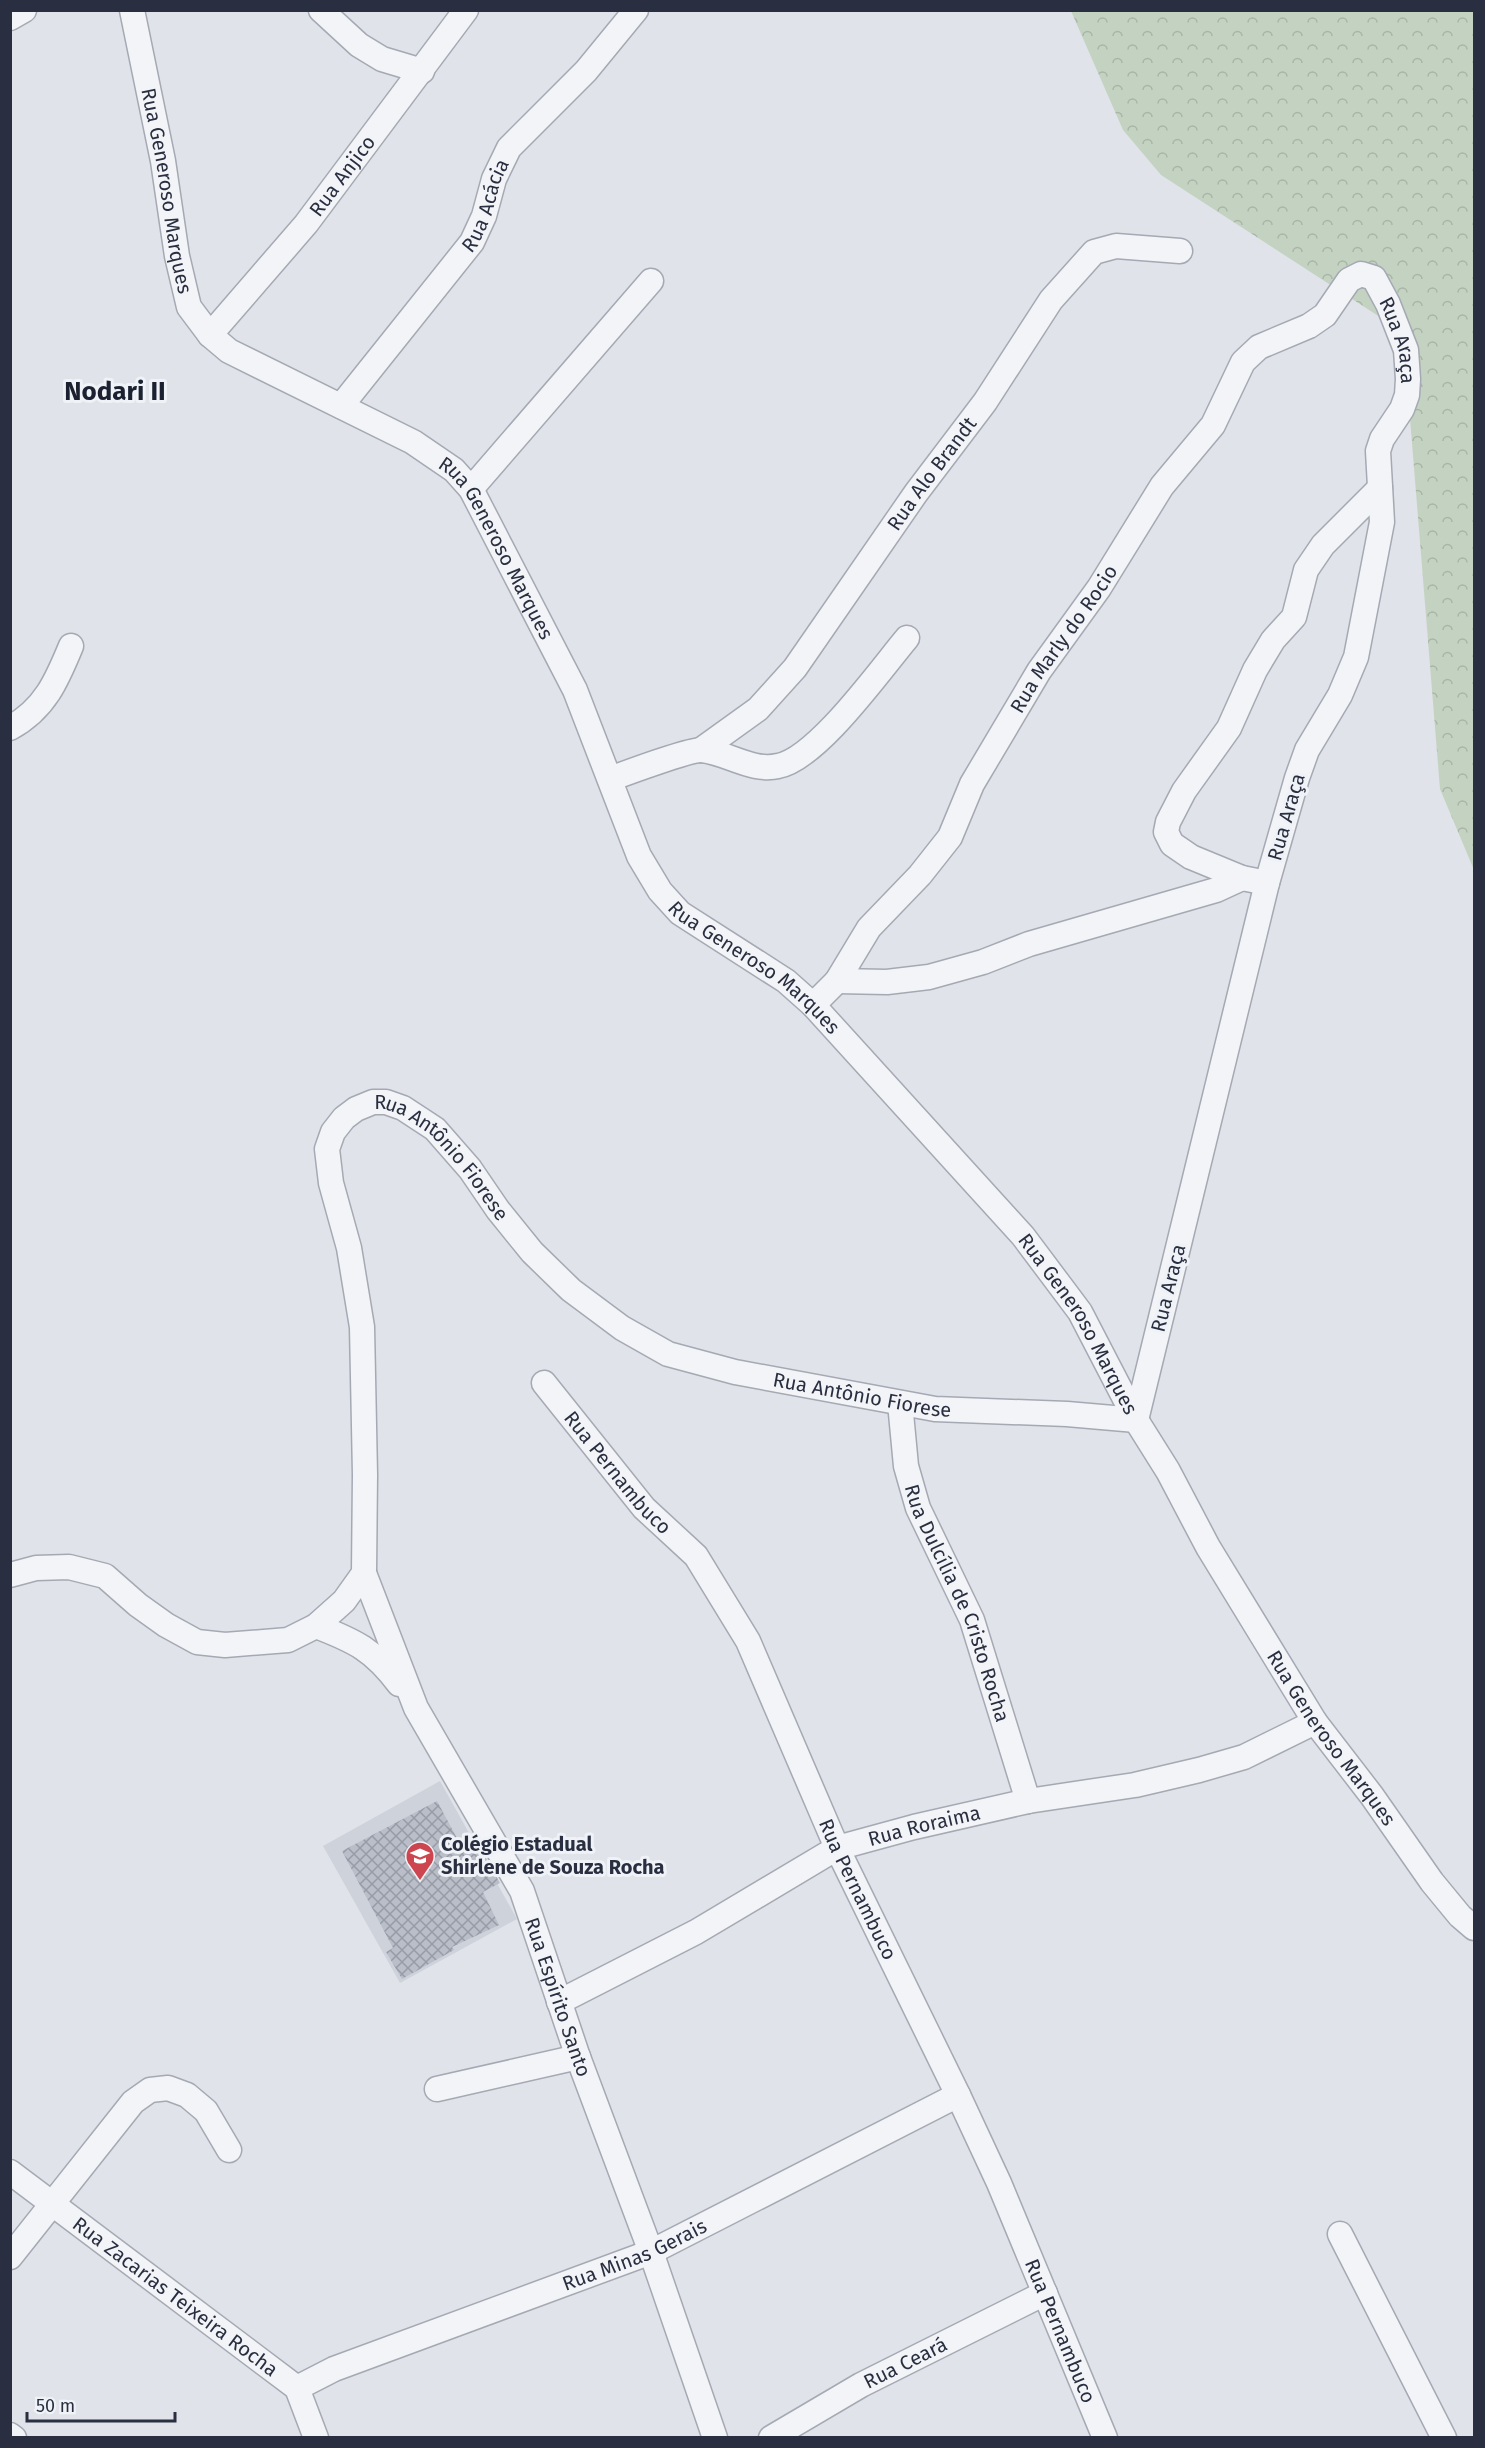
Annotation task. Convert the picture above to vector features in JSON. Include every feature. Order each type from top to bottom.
[{"type":"street","points":[[10,18],[24,10]]},
{"type":"street","name":"Rua Generoso Marques","points":[[132,10],[163,161],[177,256],[189,307],[210,335],[229,351],[413,442],[454,470],[471,489],[574,690],[639,856],[667,898],[680,913],[786,981],[813,1005],[1023,1236],[1080,1312],[1136,1420],[1168,1471],[1208,1547],[1315,1722],[1372,1796],[1432,1882],[1460,1916],[1474,1928]]},
{"type":"street","points":[[321,10],[359,45],[382,59],[422,71]]},
{"type":"street","name":"Rua Anjico","points":[[210,335],[306,224],[466,10]]},
{"type":"street","name":"Rua Acácia","points":[[341,406],[472,242],[484,216],[494,179],[509,148],[586,71],[636,10]]},
{"type":"street","name":"Rua Alo Brandt","points":[[610,778],[701,750],[758,709],[795,668],[916,493],[985,402],[1051,300],[1094,252],[1116,246],[1180,251]]},
{"type":"street","name":"Rua Araça","points":[[1136,1420],[1267,883],[1307,750],[1340,695],[1356,657],[1382,522],[1378,451],[1382,439],[1402,409],[1407,395],[1406,350],[1388,304],[1374,278],[1361,274],[1349,280],[1337,300]]},
{"type":"street","points":[[471,489],[651,281]]},
{"type":"street","name":"Rua Marly do Rocio","points":[[813,1005],[837,981],[869,928],[920,875],[950,837],[972,784],[1039,671],[1099,588],[1162,486],[1214,424],[1243,362],[1259,347],[1309,326],[1324,315],[1337,300]]},
{"type":"street","points":[[1267,883],[1242,878],[1191,857],[1172,844],[1166,832],[1168,822],[1184,791],[1229,728],[1255,670],[1273,640],[1294,617],[1306,570],[1323,545],[1380,488]]},
{"type":"street","points":[[701,750],[750,764],[777,767],[796,760],[827,733],[907,638]]},
{"type":"street","points":[[10,728],[38,708],[55,685],[71,646]]},
{"type":"street","points":[[837,981],[887,982],[929,977],[983,962],[1029,944],[1216,890],[1242,878]]},
{"type":"street","name":"Rua Antônio Fiorese","points":[[364,1573],[365,1474],[362,1327],[349,1248],[331,1183],[327,1149],[333,1132],[344,1118],[356,1109],[373,1102],[386,1102],[403,1108],[435,1129],[470,1169],[498,1210],[532,1252],[571,1290],[622,1328],[668,1354],[735,1372],[935,1409],[1067,1414],[1136,1420]]},
{"type":"street","name":"Rua Pernambuco","points":[[544,1383],[644,1508],[696,1556],[748,1641],[837,1848],[999,2183],[1105,2438]]},
{"type":"street","name":"Rua Dulcília de Cristo Rocha","points":[[900,1403],[906,1466],[918,1508],[972,1620],[1028,1801]]},
{"type":"street","points":[[10,1575],[36,1568],[69,1568],[105,1576],[138,1605],[166,1625],[197,1642],[225,1645],[288,1640],[316,1626],[344,1601],[364,1573]]},
{"type":"street","name":"Rua Espírito Santo","points":[[364,1573],[416,1708],[522,1891],[578,2057],[651,2252],[715,2438]]},
{"type":"street","points":[[316,1626],[362,1646],[382,1662],[416,1708]]},
{"type":"street","name":"Rua Roraima","points":[[559,2002],[696,1932],[837,1848],[914,1827],[1028,1801],[1135,1785],[1199,1770],[1244,1757],[1315,1722]]},
{"type":"street","points":[[437,2089],[578,2057]]},
{"type":"street","points":[[10,2257],[133,2102],[150,2090],[168,2088],[186,2095],[206,2111],[229,2150]]},
{"type":"street","name":"Rua Minas Gerais","points":[[297,2388],[334,2369],[651,2252],[958,2095]]},
{"type":"street","name":"Rua Zacarias Teixeira Rocha","points":[[10,2172],[297,2388],[316,2438]]},
{"type":"street","points":[[1340,2234],[1444,2438]]},
{"type":"street","name":"Rua Ceará","points":[[771,2438],[861,2385],[1045,2293]]},
{"type":"shaded area","name":"Colégio Estadual Shirlene de Souza Rocha","points":[[440,1781],[517,1919],[400,1983],[323,1846]]},
{"type":"green space","points":[[1071,11],[1474,11],[1474,870],[1440,789],[1403,332],[1161,175],[1123,130]]},
{"type":"building","name":"Colégio Estadual Shirlene de Souza Rocha","points":[[437,1801],[459,1842],[473,1835],[500,1883],[483,1892],[499,1925],[452,1947],[454,1950],[402,1979],[386,1952],[393,1948],[342,1851]]},
{"type":"place","name":"Colégio Estadual Shirlene de Souza Rocha","points":[[420,1882]]},
{"type":"district","name":"Nodari II","points":[[115,391]]}]
